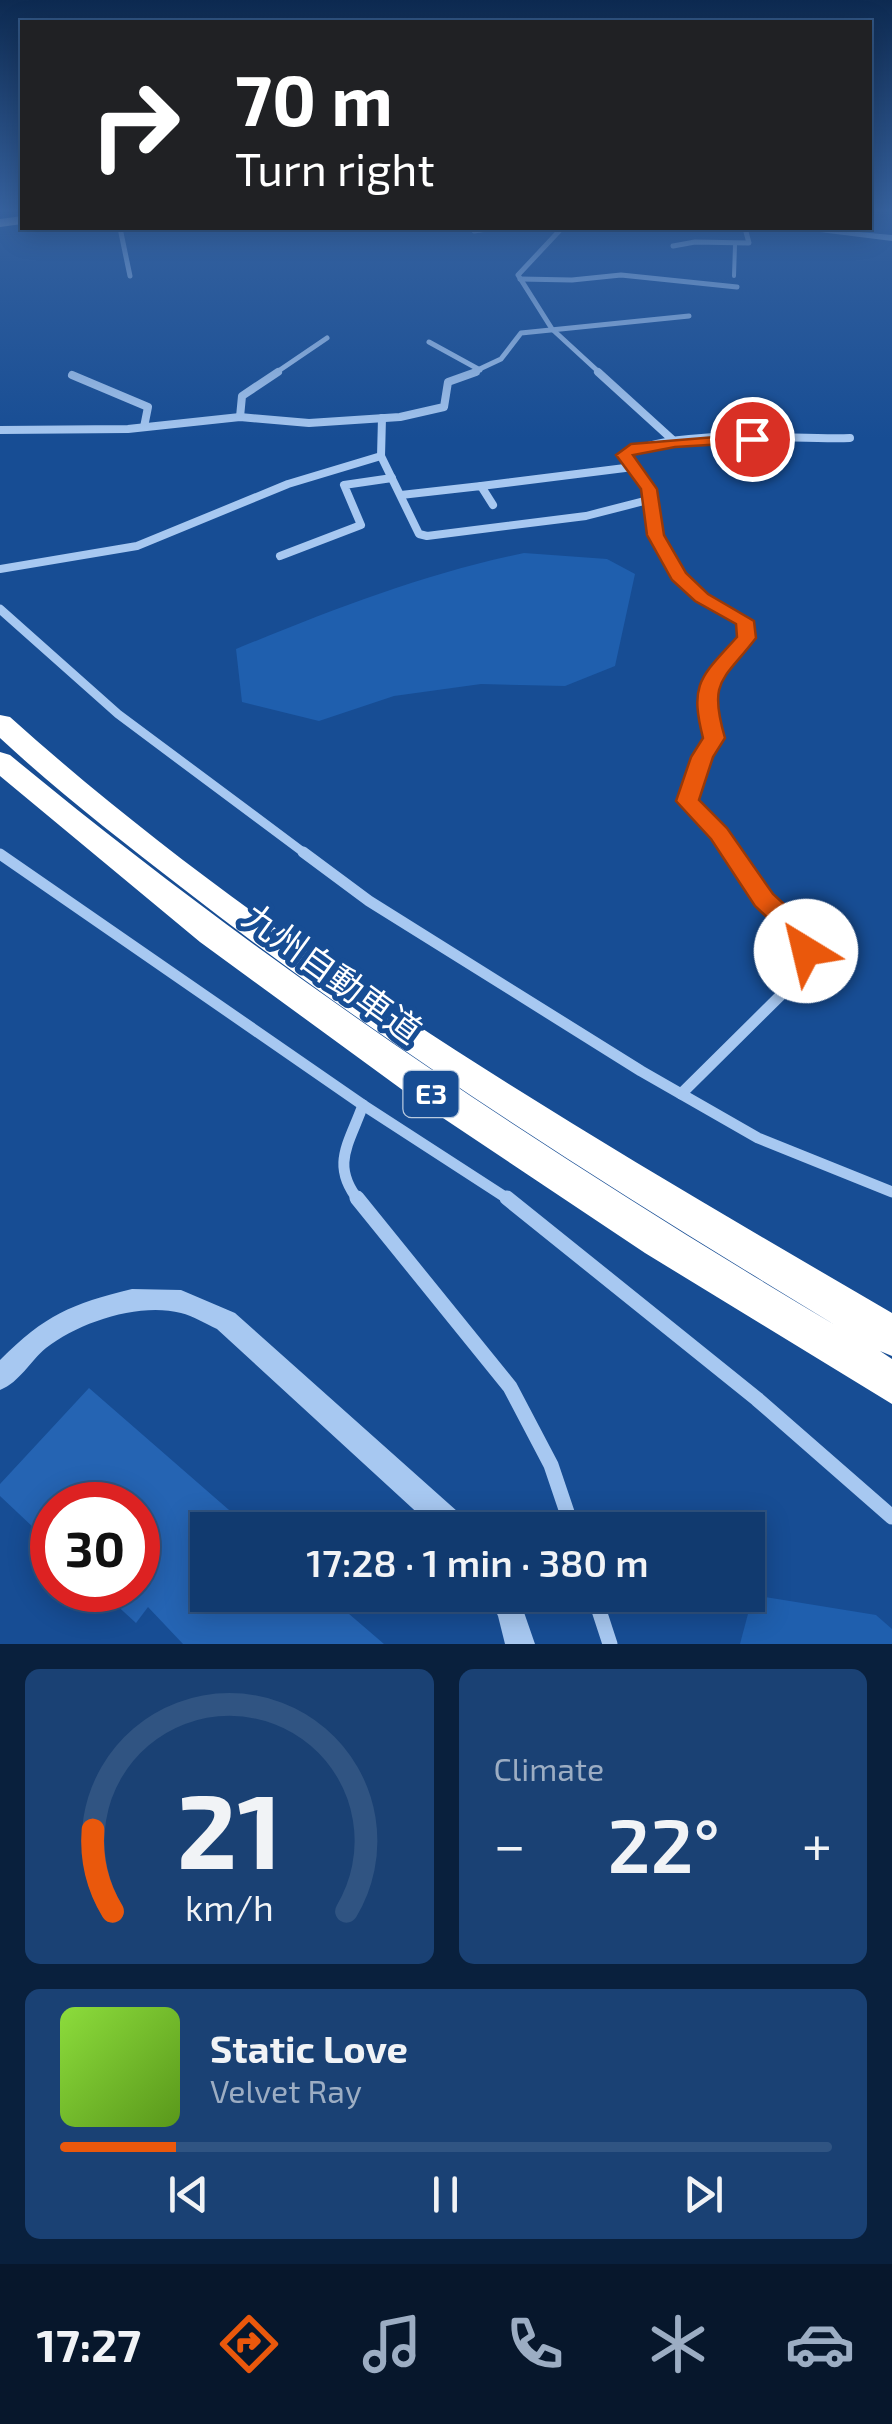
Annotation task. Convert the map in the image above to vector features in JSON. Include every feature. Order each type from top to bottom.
[{"type":"highway","name":"九州自動車道","points":[[0,723],[201,888],[454,1068],[650,1193],[892,1336]]},
{"type":"highway","name":"九州自動車道","points":[[0,762],[171,905],[444,1104],[630,1225],[892,1382]]},
{"type":"street","points":[[524,286],[552,329],[675,442]]},
{"type":"street","points":[[723,286],[736,287]]},
{"type":"street","points":[[0,430],[144,426],[240,417],[309,423],[382,418],[444,407],[448,382],[512,352],[522,333],[689,316]]},
{"type":"street","points":[[240,417],[242,396],[326,338]]},
{"type":"street","points":[[429,342],[480,370]]},
{"type":"street","points":[[72,374],[148,407],[144,426]]},
{"type":"street","points":[[382,418],[381,456],[419,534],[435,536],[586,516],[648,500]]},
{"type":"street","points":[[680,1094],[788,988],[806,951],[800,932],[764,900],[719,834],[687,801],[702,757],[714,738],[705,705],[711,679],[746,638],[745,621],[702,598],[679,576],[656,535],[649,489],[625,451],[675,442],[850,438]]},
{"type":"street","points":[[0,570],[136,546],[288,484],[381,456]]},
{"type":"street","points":[[401,495],[633,467]]},
{"type":"street","points":[[280,556],[360,525],[344,485],[392,478]]},
{"type":"street","points":[[481,486],[492,504]]},
{"type":"street","points":[[0,609],[118,714],[370,901],[680,1094],[758,1138],[892,1192]]},
{"type":"street","points":[[0,854],[363,1104],[528,1212],[758,1398],[892,1517]]},
{"type":"street","points":[[363,1104],[340,1169],[344,1184],[510,1387],[551,1465],[567,1512]]},
{"type":"street","points":[[0,1378],[38,1339],[85,1312],[132,1300],[181,1301],[226,1321],[437,1512]]},
{"type":"street","points":[[511,1612],[520,1644]]},
{"type":"street","points":[[600,1612],[610,1644]]},
{"type":"shaded area","points":[[524,553],[607,559],[635,574],[615,666],[565,686],[481,684],[394,696],[319,721],[242,702],[236,649],[414,582]]},
{"type":"shaded area","points":[[765,1597],[876,1615],[892,1629],[892,1644],[740,1644],[748,1612],[765,1612]]},
{"type":"building","points":[[89,1388],[231,1512],[190,1512],[190,1612],[347,1612],[384,1644],[183,1644],[153,1612],[160,1612],[160,1482],[30,1482],[30,1524],[0,1496],[0,1484]]},
{"type":"building","points":[[124,1612],[144,1612],[136,1623]]},
{"type":"route","points":[[752,439],[675,442],[631,448],[624,455],[649,489],[656,535],[679,576],[702,598],[745,621],[746,638],[711,679],[705,705],[714,738],[702,757],[687,801],[719,834],[764,900],[800,932],[806,951]]}]
